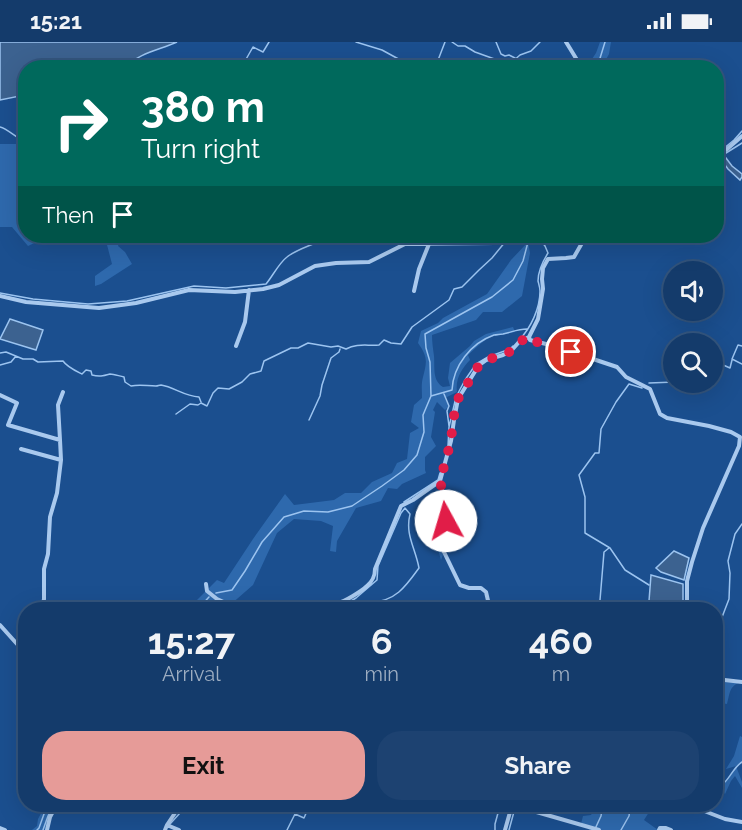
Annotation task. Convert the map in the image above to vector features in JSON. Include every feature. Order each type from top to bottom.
[{"type":"street","points":[[566,42],[577,60]]},
{"type":"street","points":[[724,150],[742,136]]},
{"type":"street","points":[[0,296],[26,302],[99,308],[136,303],[189,290],[235,292],[279,285],[315,266],[369,262],[405,244],[494,243]]},
{"type":"street","points":[[488,602],[486,592],[481,588],[460,585],[444,552],[446,507],[440,481],[451,441],[458,399],[479,365],[511,351],[519,342],[529,337],[538,319],[543,289],[543,268],[548,259],[574,257],[582,243]]},
{"type":"street","points":[[414,291],[429,244]]},
{"type":"street","points":[[236,346],[245,322],[249,290]]},
{"type":"street","points":[[529,337],[530,340],[617,367],[626,377],[650,389],[660,414],[667,418],[731,432],[740,438],[739,446],[703,528],[692,562],[687,580],[687,602]]},
{"type":"street","points":[[44,602],[44,569],[48,554],[50,517],[57,493],[61,460],[58,405],[63,392]]},
{"type":"street","points":[[0,395],[17,403],[8,425],[60,440]]},
{"type":"street","points":[[21,449],[61,460]]},
{"type":"street","points":[[342,602],[367,586],[375,575],[375,569],[401,506],[440,481]]},
{"type":"street","points":[[206,584],[207,591],[224,602]]},
{"type":"street","points":[[0,625],[18,645]]},
{"type":"street","points":[[723,680],[742,682]]},
{"type":"street","points":[[46,830],[53,812]]},
{"type":"street","points":[[176,812],[166,827],[179,830]]},
{"type":"street","points":[[505,830],[510,812]]},
{"type":"street","points":[[539,812],[599,830]]},
{"type":"street","points":[[707,812],[742,822]]},
{"type":"street","points":[[0,828],[5,830]]},
{"type":"street","points":[[659,830],[660,828],[671,830]]},
{"type":"shaded area","points":[[0,42],[177,42],[134,60],[18,60],[18,96],[0,100]]},
{"type":"shaded area","points":[[600,42],[611,42],[606,60],[591,60]]},
{"type":"shaded area","points":[[0,144],[18,144],[18,234],[12,227],[0,227]]},
{"type":"shaded area","points":[[726,158],[742,174],[740,180],[728,169],[724,160]]},
{"type":"shaded area","points":[[107,243],[119,243],[118,246],[125,252],[132,264],[95,286],[95,276],[112,264]]},
{"type":"shaded area","points":[[528,243],[530,253],[522,296],[502,312],[483,312],[476,320],[432,335],[435,373],[437,381],[443,387],[450,386],[448,378],[450,363],[474,341],[486,334],[513,327],[515,332],[497,335],[483,341],[468,355],[470,360],[460,374],[457,392],[445,398],[449,406],[445,410],[437,402],[433,410],[435,412],[431,437],[436,446],[425,457],[426,473],[402,484],[397,489],[388,488],[381,501],[356,508],[337,541],[336,552],[330,551],[333,526],[321,521],[294,519],[277,533],[253,585],[233,602],[217,599],[214,602],[195,602],[217,580],[224,583],[285,494],[294,505],[334,500],[345,493],[361,493],[372,482],[392,473],[397,463],[407,459],[410,433],[419,428],[411,422],[414,405],[422,398],[422,382],[426,363],[424,352],[418,343],[421,331],[487,294],[511,260]]},
{"type":"shaded area","points":[[10,319],[43,330],[36,350],[0,339]]},
{"type":"shaded area","points":[[446,521],[444,552],[441,560],[434,536]]},
{"type":"shaded area","points":[[674,551],[689,558],[684,580],[656,568]]},
{"type":"shaded area","points":[[651,575],[683,584],[683,602],[649,601]]},
{"type":"shaded area","points":[[723,680],[741,682],[732,688],[727,704],[723,703]]},
{"type":"shaded area","points":[[740,736],[742,737],[742,762],[726,769],[734,756]]},
{"type":"shaded area","points":[[736,766],[742,788],[735,776],[725,794],[723,783]]},
{"type":"shaded area","points":[[42,812],[54,812],[47,830],[32,830],[37,826]]},
{"type":"shaded area","points":[[593,812],[649,812],[644,820],[658,830],[589,830],[590,828],[581,824],[583,816],[591,815]]},
{"type":"waterway","points":[[246,60],[253,47],[263,52],[269,42]]},
{"type":"waterway","points":[[356,42],[382,50],[400,60]]},
{"type":"waterway","points":[[438,60],[445,42]]},
{"type":"waterway","points":[[452,42],[497,60]]},
{"type":"waterway","points":[[496,42],[501,54],[515,58]]},
{"type":"waterway","points":[[514,60],[531,51],[540,42]]},
{"type":"waterway","points":[[599,60],[605,42]]},
{"type":"waterway","points":[[0,127],[18,137]]},
{"type":"waterway","points":[[724,148],[742,131]]},
{"type":"waterway","points":[[724,153],[742,143]]},
{"type":"waterway","points":[[0,293],[33,299],[88,304],[127,301],[194,286],[226,288],[266,284],[287,257],[315,243]]},
{"type":"waterway","points":[[176,414],[190,404],[201,403],[207,406],[218,388],[229,389],[242,382],[250,374],[261,371],[264,361],[291,348],[298,348],[308,343],[346,349],[358,345],[379,345],[384,340],[401,344],[412,327],[449,300],[454,289],[462,287],[504,243]]},
{"type":"waterway","points":[[216,593],[232,590],[262,542],[284,517],[304,511],[328,512],[352,506],[404,470],[417,455],[424,432],[423,415],[431,396],[430,362],[425,334],[492,297],[513,280],[523,261],[528,243]]},
{"type":"waterway","points":[[519,340],[537,311],[540,291],[539,274],[548,253],[543,243]]},
{"type":"waterway","points":[[431,396],[452,390],[460,364],[478,344],[494,335],[527,329]]},
{"type":"waterway","points":[[742,346],[738,345],[732,359],[742,364]]},
{"type":"waterway","points":[[448,446],[449,427],[456,397],[465,380],[476,364],[513,346]]},
{"type":"waterway","points":[[309,420],[320,396],[331,358],[340,349]]},
{"type":"waterway","points":[[0,353],[6,352],[38,362],[63,361],[82,374],[86,370],[91,371],[94,376],[110,374],[124,377],[125,382],[131,386],[166,386],[199,397],[201,402]]},
{"type":"waterway","points":[[0,365],[11,362],[16,356]]},
{"type":"waterway","points":[[723,365],[730,368],[732,360]]},
{"type":"waterway","points":[[649,383],[663,382]]},
{"type":"waterway","points":[[642,388],[629,384],[601,429],[599,453],[595,453],[579,475],[585,497],[585,533],[610,548],[625,570],[649,585]]},
{"type":"waterway","points":[[444,394],[449,406],[447,411],[449,426]]},
{"type":"waterway","points":[[404,502],[438,480],[440,473]]},
{"type":"waterway","points":[[349,602],[377,580],[378,566],[405,508],[410,514],[410,535],[419,568],[410,581],[394,596],[372,602]]},
{"type":"waterway","points":[[723,615],[729,599],[728,561],[735,534],[742,524]]},
{"type":"waterway","points":[[600,602],[604,552],[609,548]]},
{"type":"waterway","points":[[204,602],[209,597]]},
{"type":"waterway","points":[[723,784],[742,762]]},
{"type":"waterway","points":[[37,830],[45,812]]},
{"type":"waterway","points":[[43,830],[50,812]]},
{"type":"waterway","points":[[170,824],[180,812]]},
{"type":"waterway","points":[[287,830],[295,814],[304,818],[307,812]]},
{"type":"waterway","points":[[495,830],[498,812]]},
{"type":"waterway","points":[[509,830],[514,812]]},
{"type":"waterway","points":[[595,829],[602,812]]},
{"type":"waterway","points":[[621,830],[630,812]]},
{"type":"route","points":[[446,521],[446,507],[440,481],[451,441],[458,399],[479,365],[511,351],[519,342],[529,337],[530,340],[571,352]]}]
